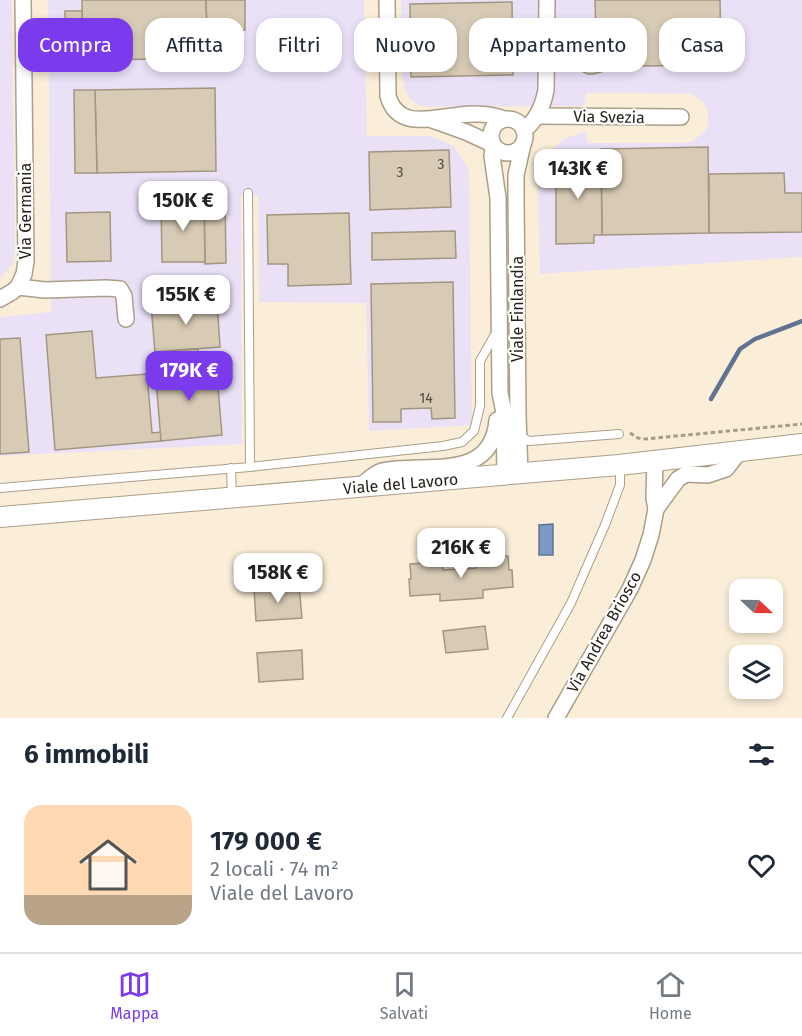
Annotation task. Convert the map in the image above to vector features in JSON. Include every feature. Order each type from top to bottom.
[{"type":"street","name":"Via Germania","points":[[18,287],[24,274],[26,261],[23,0]]},
{"type":"street","points":[[387,0],[388,96],[391,107],[399,114],[411,119],[432,120],[455,115],[495,115],[514,120],[522,126],[524,137]]},
{"type":"street","points":[[432,120],[466,132],[493,145],[501,153],[516,152],[544,100],[547,0]]},
{"type":"street","name":"Via Svezia","points":[[537,116],[681,117]]},
{"type":"street","name":"Viale Finlandia","points":[[359,487],[380,471],[460,465],[477,459],[489,448],[496,433],[500,393],[498,198],[492,156],[493,145],[490,139],[495,124],[504,119]]},
{"type":"street","name":"Viale Finlandia","points":[[512,475],[518,435],[516,175],[524,137]]},
{"type":"street","points":[[0,300],[18,287],[45,290],[120,289],[124,296],[126,318]]},
{"type":"street","name":"Viale Finlandia","points":[[500,393],[512,475]]},
{"type":"street","name":"Viale del Lavoro","points":[[0,517],[512,475],[802,444]]},
{"type":"street","name":"Via Andrea Briosco","points":[[656,509],[678,479],[686,474],[708,475],[726,469],[740,450]]},
{"type":"street","name":"Via Andrea Briosco","points":[[556,718],[630,589],[643,560],[656,509],[655,460]]},
{"type":"lane","points":[[248,193],[250,467]]},
{"type":"lane","name":"Viale del Lavoro","points":[[0,488],[250,467],[462,442],[474,431],[480,406],[480,361],[499,326]]},
{"type":"lane","points":[[518,435],[529,441],[619,434]]},
{"type":"lane","points":[[507,718],[571,603],[620,485],[620,465]]},
{"type":"lane","points":[[231,468],[232,498]]},
{"type":"path","points":[[619,434],[631,433],[638,438],[645,439],[802,424]]},
{"type":"shaded area","points":[[0,0],[12,0],[15,251],[13,263],[0,279]]},
{"type":"shaded area","points":[[48,0],[364,0],[364,18],[354,18],[354,72],[366,72],[367,136],[430,136],[454,146],[469,169],[472,425],[369,431],[366,303],[259,302],[258,196],[241,195],[242,444],[0,456],[0,317],[51,312],[49,72],[133,72],[133,18],[48,18]]},
{"type":"shaded area","points":[[401,0],[802,0],[802,257],[540,274],[538,189],[541,170],[549,153],[563,139],[586,131],[588,143],[684,143],[693,141],[705,131],[708,124],[708,113],[704,103],[690,94],[586,93],[584,106],[420,106],[410,99],[402,79],[402,72],[457,72],[457,18],[401,18]]},
{"type":"water","points":[[553,524],[553,555],[539,555],[539,525]]},
{"type":"building","points":[[82,0],[206,0],[207,18],[145,18],[145,59],[133,59],[133,18],[82,18]]},
{"type":"building","points":[[206,0],[245,0],[245,30],[244,18],[207,18]]},
{"type":"building","points":[[595,0],[720,0],[720,18],[659,18],[659,66],[647,66],[647,18],[595,18]]},
{"type":"building","points":[[512,2],[512,18],[469,18],[469,72],[513,72],[513,75],[411,77],[411,72],[457,72],[457,18],[410,18],[410,4]]},
{"type":"building","points":[[65,11],[82,11],[82,18],[65,18]]},
{"type":"building","points":[[583,72],[601,72],[593,74]]},
{"type":"building","points":[[215,88],[216,171],[97,173],[95,90]]},
{"type":"building","points":[[74,90],[95,90],[97,173],[75,173]]},
{"type":"building","points":[[708,147],[709,233],[602,235],[601,149]]},
{"type":"building","points":[[449,150],[451,207],[370,210],[369,152]]},
{"type":"building","points":[[556,157],[601,157],[602,235],[594,235],[594,243],[556,244]]},
{"type":"building","points":[[784,173],[785,193],[802,193],[802,232],[709,233],[709,174]]},
{"type":"building","points":[[225,197],[226,263],[205,264],[204,198]]},
{"type":"building","points":[[204,201],[205,262],[162,262],[161,202]]},
{"type":"building","points":[[110,212],[111,261],[67,262],[66,213]]},
{"type":"building","points":[[349,213],[351,284],[288,286],[288,264],[268,264],[267,215]]},
{"type":"building","points":[[455,231],[456,258],[372,260],[372,233]]},
{"type":"building","points":[[453,282],[455,418],[432,419],[431,408],[401,409],[401,422],[373,422],[371,284]]},
{"type":"building","points":[[217,300],[220,347],[155,352],[151,305]]},
{"type":"building","points":[[92,331],[96,378],[147,374],[152,433],[161,432],[161,441],[55,450],[46,335]]},
{"type":"building","points":[[20,338],[29,452],[0,454],[0,339]]},
{"type":"building","points":[[198,349],[201,377],[217,375],[222,435],[161,441],[156,380],[180,378],[178,350]]},
{"type":"building","points":[[508,556],[513,587],[483,590],[483,598],[440,601],[440,594],[410,596],[410,564],[442,562],[443,570],[476,568],[475,558]]},
{"type":"building","points":[[299,586],[302,618],[256,621],[254,589]]},
{"type":"building","points":[[485,626],[488,649],[446,653],[443,631]]},
{"type":"building","points":[[302,650],[303,679],[259,682],[257,653]]},
{"type":"waterway","points":[[711,399],[740,349],[755,339],[802,321]]}]
